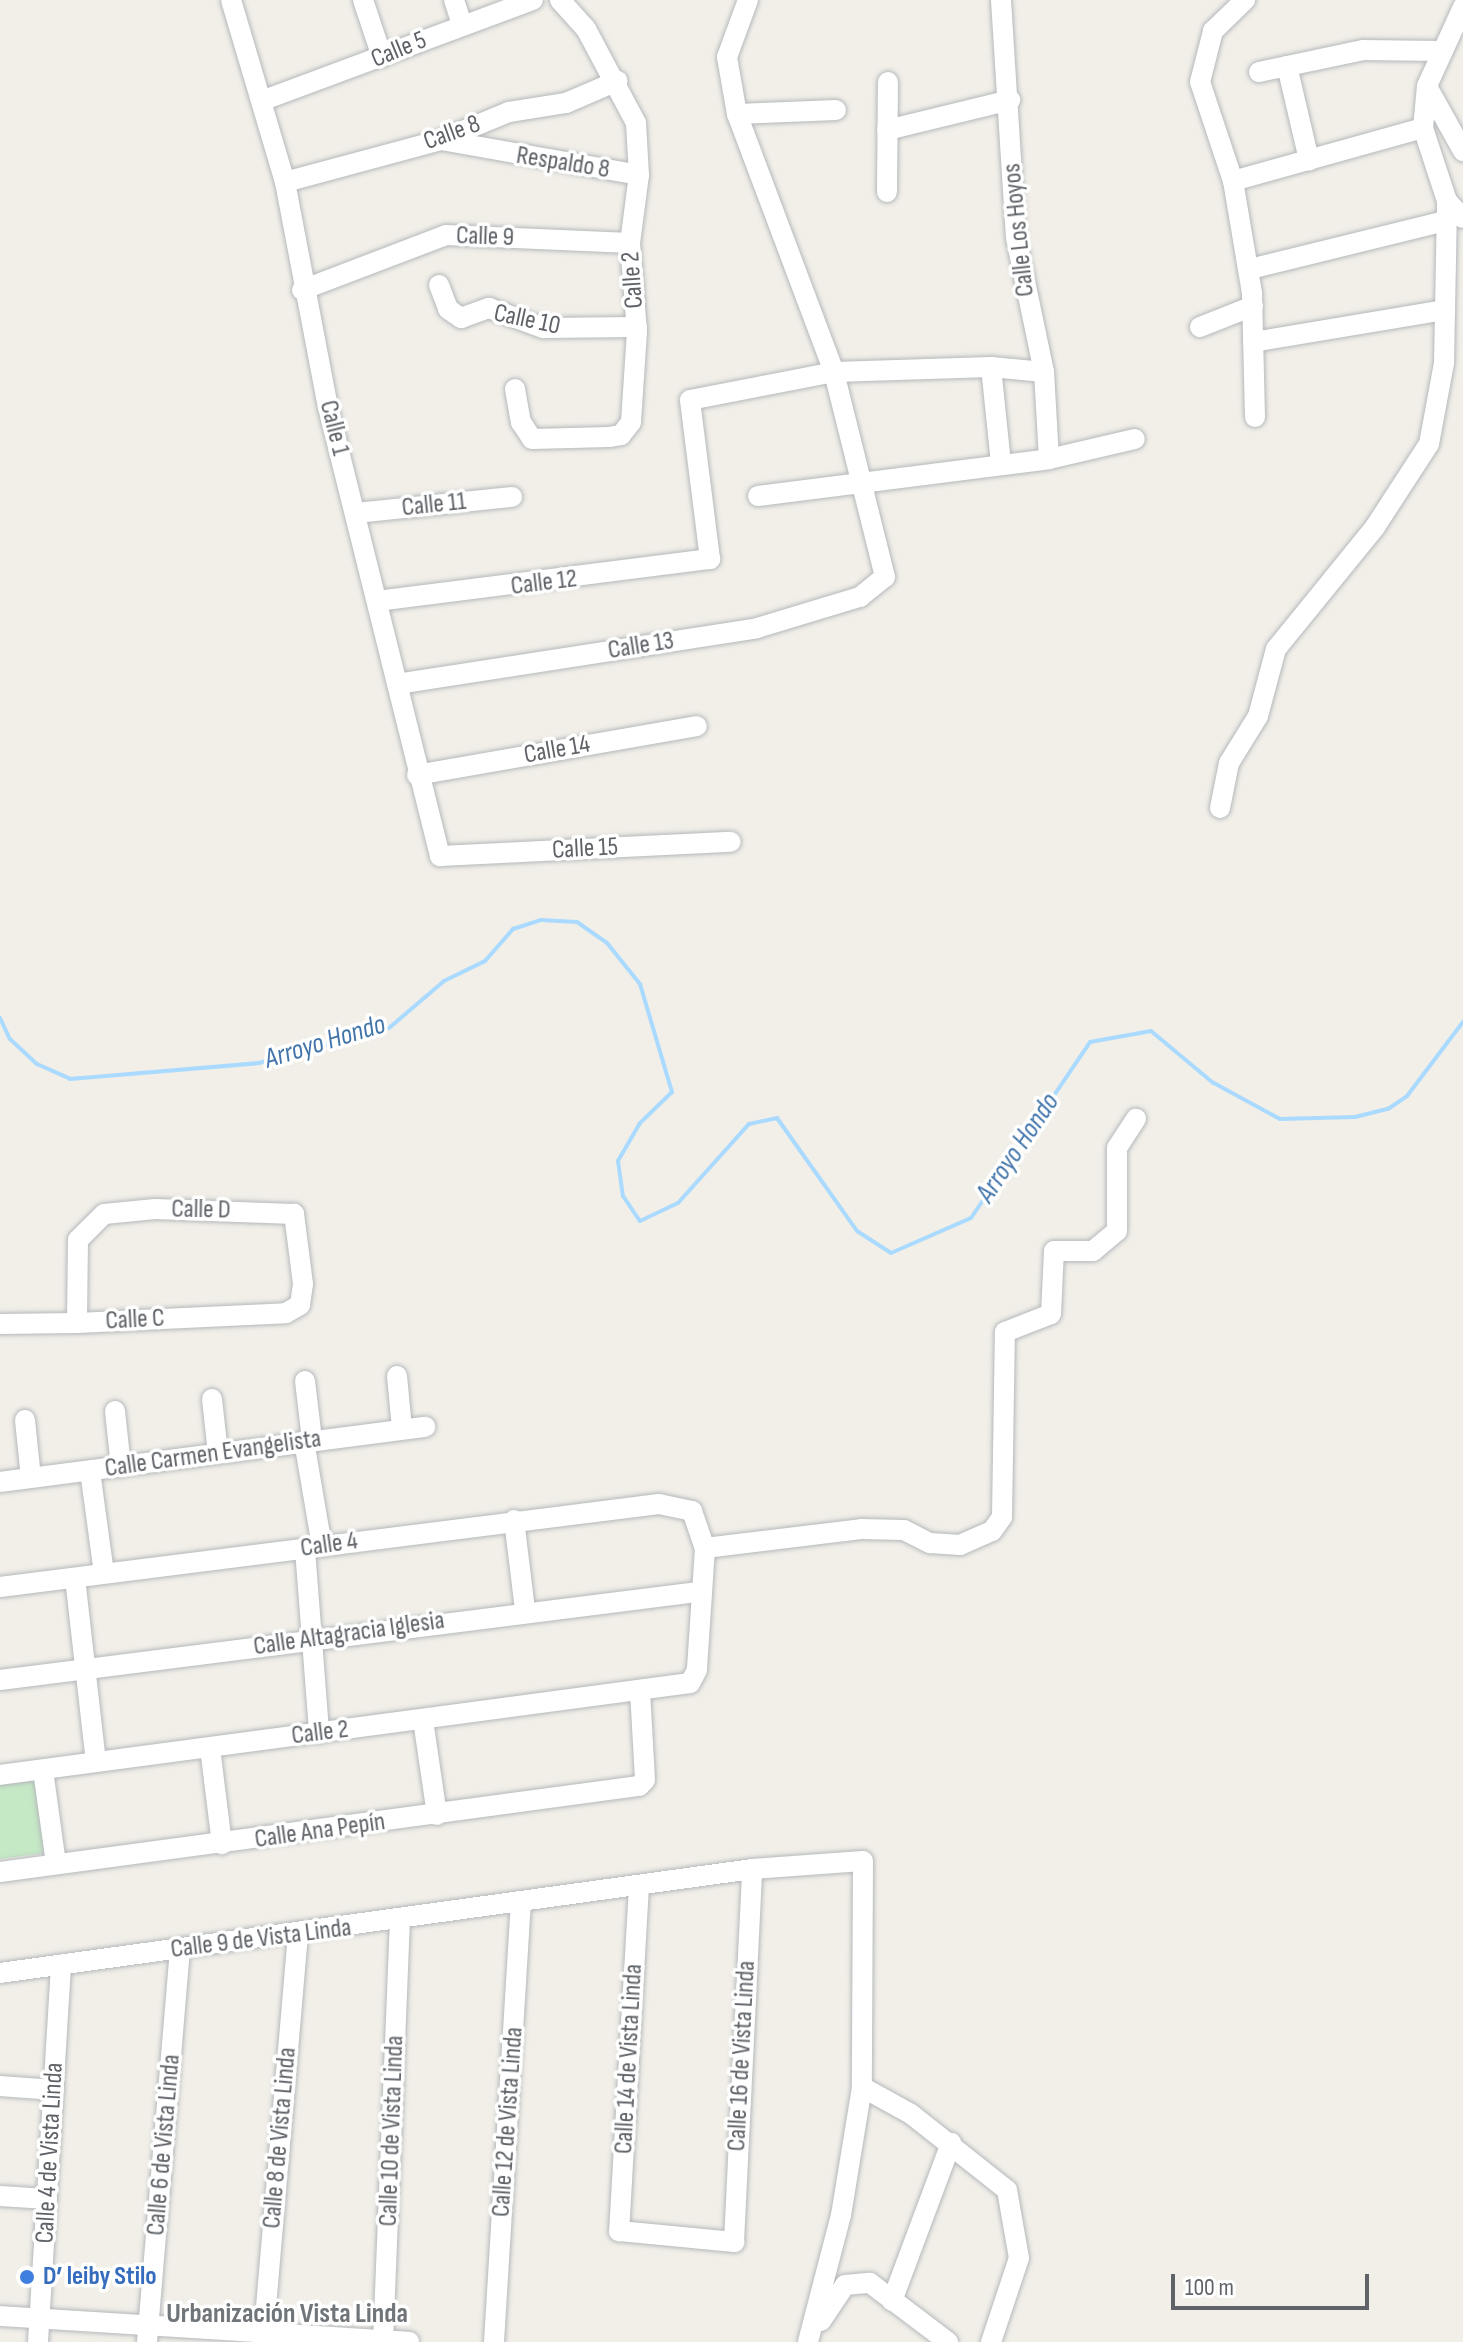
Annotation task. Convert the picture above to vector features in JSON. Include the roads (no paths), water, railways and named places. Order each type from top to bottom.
[{"type":"street","name":"Calle 1","points":[[231,0],[264,100],[285,182],[302,290],[417,775],[440,856]]},
{"type":"street","points":[[363,0],[382,57]]},
{"type":"street","points":[[454,0],[462,25]]},
{"type":"street","name":"Calle 5","points":[[264,100],[533,0]]},
{"type":"street","name":"Calle 2","points":[[515,389],[521,422],[532,439],[621,435],[631,422],[637,327],[630,243],[639,175],[636,123],[617,81],[560,0]]},
{"type":"street","points":[[748,0],[727,57],[737,114],[834,372],[864,479]]},
{"type":"street","name":"Calle Los Hoyos","points":[[1001,0],[1010,100],[1016,238],[1044,372],[1049,459]]},
{"type":"street","points":[[1245,0],[1213,31],[1200,82],[1233,181],[1250,269],[1255,417]]},
{"type":"street","points":[[1220,808],[1229,763],[1258,716],[1276,649],[1375,527],[1429,444],[1454,363],[1445,310],[1452,213],[1423,128],[1427,86],[1463,7]]},
{"type":"street","points":[[1259,72],[1363,50],[1441,51]]},
{"type":"street","points":[[1287,66],[1309,160]]},
{"type":"street","name":"Calle 8","points":[[285,182],[441,140],[509,112],[566,103],[617,81]]},
{"type":"street","points":[[887,192],[888,82]]},
{"type":"street","points":[[1427,86],[1463,151]]},
{"type":"street","points":[[887,130],[1010,100]]},
{"type":"street","points":[[737,114],[836,110]]},
{"type":"street","points":[[1233,181],[1423,128]]},
{"type":"street","name":"Respaldo 8","points":[[441,140],[639,175]]},
{"type":"street","points":[[1250,269],[1452,213]]},
{"type":"street","name":"Calle 9","points":[[302,290],[446,235],[630,243]]},
{"type":"street","name":"Calle 10","points":[[439,285],[448,309],[461,318],[489,308],[543,328],[637,327]]},
{"type":"street","points":[[1200,327],[1253,306]]},
{"type":"street","points":[[1253,342],[1445,310]]},
{"type":"street","points":[[834,372],[991,367],[1044,372]]},
{"type":"street","points":[[991,367],[1001,464]]},
{"type":"street","name":"Calle 12","points":[[377,601],[710,559],[686,402],[834,372]]},
{"type":"street","points":[[758,496],[864,479],[1049,459],[1135,439]]},
{"type":"street","name":"Calle 13","points":[[397,684],[757,628],[880,587],[885,568],[864,479]]},
{"type":"street","name":"Calle 11","points":[[356,513],[512,497]]},
{"type":"street","name":"Calle 14","points":[[417,775],[697,726]]},
{"type":"street","name":"Calle 15","points":[[440,856],[731,842]]},
{"type":"street","points":[[698,1592],[705,1548],[861,1529],[904,1530],[930,1543],[960,1545],[992,1531],[1002,1517],[1005,1332],[1051,1314],[1054,1251],[1093,1251],[1117,1231],[1117,1148],[1136,1119]]},
{"type":"street","name":"Calle D","points":[[77,1323],[78,1240],[87,1226],[104,1214],[155,1209],[294,1214],[300,1305],[270,1314]]},
{"type":"street","name":"Calle C","points":[[0,1324],[270,1314]]},
{"type":"street","points":[[397,1376],[402,1429]]},
{"type":"street","points":[[305,1381],[313,1547],[311,1640],[319,1733]]},
{"type":"street","points":[[212,1399],[218,1453]]},
{"type":"street","points":[[115,1411],[121,1467]]},
{"type":"street","points":[[25,1420],[31,1478]]},
{"type":"street","name":"Calle Carmen Evangelista","points":[[0,1482],[425,1427]]},
{"type":"street","points":[[90,1471],[104,1573]]},
{"type":"street","name":"Calle 4","points":[[0,1587],[659,1504],[692,1511],[705,1548]]},
{"type":"street","points":[[514,1520],[525,1610]]},
{"type":"street","points":[[75,1578],[96,1762]]},
{"type":"street","name":"Calle 2","points":[[0,1775],[640,1691],[695,1679],[698,1592]]},
{"type":"street","name":"Calle Altagracia Iglesia","points":[[0,1680],[525,1610],[698,1592]]},
{"type":"street","name":"Calle Ana Pepín","points":[[0,1872],[639,1786],[645,1780],[640,1691]]},
{"type":"street","points":[[423,1720],[437,1815]]},
{"type":"street","points":[[210,1748],[222,1844]]},
{"type":"street","points":[[43,1770],[56,1864]]},
{"type":"street","name":"Calle 9 de Vista Linda","points":[[0,1973],[400,1921],[752,1869],[854,1859],[867,1868],[862,2087]]},
{"type":"street","name":"Calle 16 de Vista Linda","points":[[619,2231],[734,2242],[752,1869]]},
{"type":"street","name":"Calle 14 de Vista Linda","points":[[619,2231],[639,1886]]},
{"type":"street","name":"Calle 12 de Vista Linda","points":[[494,2342],[521,1902]]},
{"type":"street","name":"Calle 10 de Vista Linda","points":[[383,2342],[400,1921]]},
{"type":"street","name":"Calle 8 de Vista Linda","points":[[263,2337],[298,1933]]},
{"type":"street","name":"Calle 6 de Vista Linda","points":[[148,2333],[180,1949]]},
{"type":"street","name":"Calle 4 de Vista Linda","points":[[38,2342],[61,1965]]},
{"type":"street","points":[[0,2086],[54,2090]]},
{"type":"street","points":[[809,2342],[841,2215],[862,2087],[951,2143],[1007,2190],[1018,2231],[1019,2258],[991,2342]]},
{"type":"street","points":[[892,2301],[951,2143]]},
{"type":"street","points":[[0,2196],[47,2199]]},
{"type":"street","points":[[809,2342],[845,2285],[870,2283],[948,2342]]},
{"type":"street","points":[[0,2316],[40,2318],[148,2333],[409,2342]]},
{"type":"waterway","name":"Arroyo Hondo","points":[[0,1018],[10,1039],[37,1064],[70,1079],[259,1063],[389,1028],[444,981],[485,961],[513,929],[541,920],[577,922],[607,943],[640,984],[672,1092],[640,1123],[618,1161],[623,1196],[640,1221],[678,1203],[749,1124],[777,1118],[857,1231],[891,1253],[971,1218],[1090,1042],[1151,1031],[1212,1082],[1280,1119],[1355,1117],[1388,1109],[1407,1096],[1463,1022]]},
{"type":"place","name":"D’ leiby Stilo","points":[[27,2277]]},
{"type":"district","name":"Urbanización Vista Linda","points":[[287,2314]]}]
